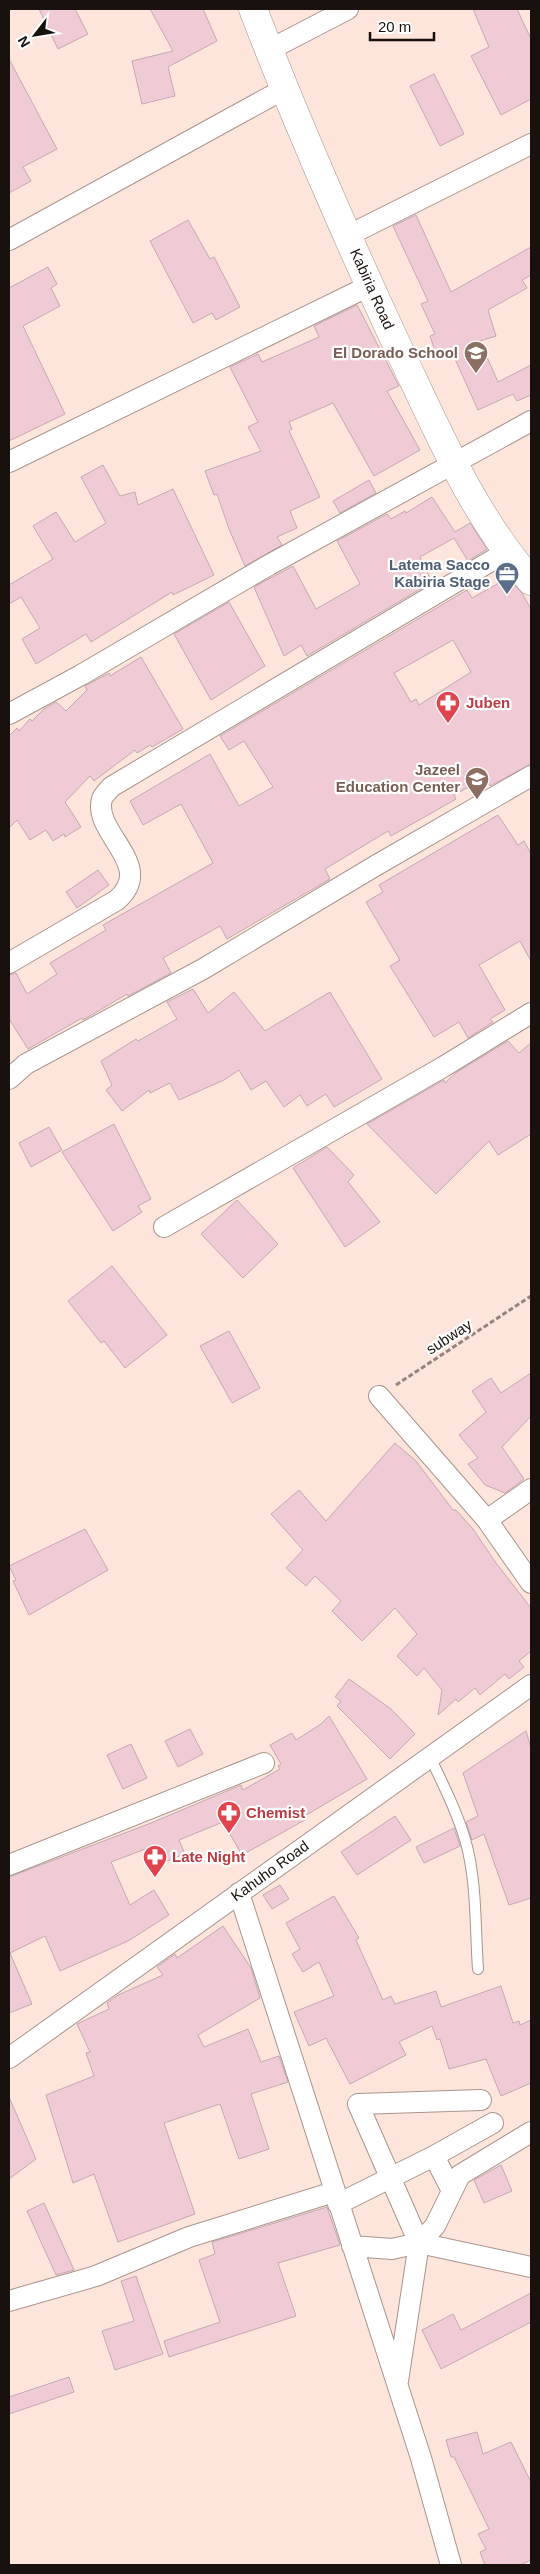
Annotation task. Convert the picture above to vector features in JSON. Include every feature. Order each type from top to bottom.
[{"type":"main road","name":"Kabiria Road","points":[[253,9],[284,89],[370,286],[454,464],[506,552],[531,581]]},
{"type":"street","points":[[268,50],[348,9]]},
{"type":"street","points":[[9,240],[284,89]]},
{"type":"street","points":[[348,235],[531,144]]},
{"type":"street","points":[[9,462],[370,286]]},
{"type":"street","points":[[9,714],[81,675],[269,565],[531,421]]},
{"type":"street","points":[[9,963],[117,900],[127,890],[131,879],[128,863],[102,812],[102,799],[111,787],[506,552]]},
{"type":"street","points":[[9,1079],[26,1064],[203,969],[375,866],[531,776]]},
{"type":"street","points":[[164,1227],[443,1068],[531,1013]]},
{"type":"street","points":[[379,1396],[487,1520],[531,1583]]},
{"type":"street","points":[[487,1520],[531,1489]]},
{"type":"street","name":"Kahuho Road","points":[[9,2058],[531,1685]]},
{"type":"street","points":[[9,1865],[264,1763]]},
{"type":"street","points":[[239,1893],[398,2385],[451,2565]]},
{"type":"street","points":[[420,2244],[392,2177],[358,2104],[482,2100]]},
{"type":"street","points":[[9,2301],[96,2276],[189,2237],[336,2198],[392,2177],[493,2123]]},
{"type":"street","points":[[398,2385],[420,2244],[435,2226],[457,2179],[463,2172],[531,2132]]},
{"type":"street","points":[[434,2156],[452,2191]]},
{"type":"street","points":[[352,2246],[392,2249],[420,2244],[531,2268]]},
{"type":"lane","points":[[430,1757],[454,1809],[465,1840],[472,1873],[478,1970]]},
{"type":"path","name":"subway","points":[[379,1396],[531,1296]]},
{"type":"building","points":[[39,9],[75,9],[88,34],[58,49]]},
{"type":"building","points":[[150,9],[203,9],[217,41],[168,67],[175,96],[142,104],[132,61],[173,51]]},
{"type":"building","points":[[473,9],[517,9],[531,39],[531,99],[501,115],[471,56],[489,47]]},
{"type":"building","points":[[9,59],[57,149],[23,167],[31,181],[9,193]]},
{"type":"building","points":[[434,74],[464,134],[440,146],[410,86]]},
{"type":"building","points":[[416,215],[451,292],[531,247],[531,275],[522,280],[527,288],[488,310],[496,336],[480,341],[498,382],[531,365],[531,395],[517,401],[513,394],[478,410],[451,350],[436,354],[430,336],[435,334],[421,304],[428,301],[393,226]]},
{"type":"building","points":[[188,220],[210,259],[214,257],[240,307],[216,320],[212,313],[193,323],[150,241]]},
{"type":"building","points":[[48,267],[57,284],[51,288],[60,306],[23,326],[65,414],[9,441],[9,288]]},
{"type":"building","points":[[357,305],[399,386],[387,391],[420,450],[374,476],[333,403],[289,422],[292,429],[289,431],[320,497],[290,511],[297,528],[277,537],[282,545],[245,566],[229,529],[217,494],[214,495],[205,471],[261,451],[248,427],[258,422],[230,367],[258,354],[262,362],[319,337],[314,326]]},
{"type":"building","points":[[103,465],[120,496],[135,492],[138,505],[173,489],[214,575],[173,595],[172,592],[91,642],[86,634],[36,664],[22,639],[40,628],[21,597],[9,604],[9,585],[53,559],[33,526],[56,512],[75,542],[106,523],[81,477]]},
{"type":"building","points":[[369,480],[376,493],[340,513],[333,501]]},
{"type":"building","points":[[432,497],[455,532],[470,523],[487,549],[468,561],[454,538],[420,557],[432,582],[307,656],[301,645],[284,656],[254,587],[293,566],[316,609],[360,584],[337,541],[387,514],[391,519],[405,511],[406,513]]},
{"type":"building","points":[[508,578],[522,593],[531,609],[531,764],[490,786],[485,778],[454,795],[456,799],[391,836],[388,831],[325,869],[330,879],[227,939],[220,926],[163,958],[171,973],[128,996],[127,994],[28,1049],[9,1019],[9,975],[16,973],[27,994],[57,974],[50,963],[106,930],[103,925],[213,863],[181,804],[143,825],[130,801],[210,754],[239,806],[273,787],[244,741],[229,750],[220,736],[467,590],[472,598]],"holes":[[[453,640],[471,672],[419,705],[416,699],[411,702],[394,673]]]},
{"type":"building","points":[[229,602],[265,666],[211,700],[174,634]]},
{"type":"building","points":[[141,657],[183,729],[152,747],[150,745],[137,753],[135,750],[94,781],[90,776],[65,802],[81,827],[65,837],[64,834],[53,841],[46,830],[30,840],[17,820],[9,828],[9,736],[17,728],[19,731],[30,719],[32,721],[44,709],[56,702],[66,711],[87,690],[85,686],[109,673],[110,676]]},
{"type":"building","points":[[498,815],[518,845],[524,841],[531,854],[531,961],[520,941],[479,965],[505,1010],[490,1019],[493,1022],[468,1038],[459,1022],[434,1037],[390,966],[400,960],[366,902],[383,892],[379,885]]},
{"type":"building","points":[[98,870],[109,885],[77,908],[66,892]]},
{"type":"building","points":[[193,989],[208,1013],[234,992],[265,1031],[330,992],[382,1079],[334,1107],[326,1094],[307,1106],[300,1095],[284,1107],[266,1081],[251,1090],[239,1070],[224,1080],[179,1100],[170,1083],[150,1093],[149,1090],[122,1111],[106,1090],[112,1085],[101,1061],[136,1039],[138,1041],[177,1019],[167,1002]]},
{"type":"building","points":[[508,1041],[519,1053],[531,1043],[531,1134],[498,1155],[489,1141],[436,1194],[367,1124],[444,1080],[445,1083],[457,1072]]},
{"type":"building","points":[[114,1124],[151,1199],[138,1206],[142,1212],[113,1231],[62,1152]]},
{"type":"building","points":[[49,1127],[62,1150],[31,1167],[19,1143]]},
{"type":"building","points":[[327,1147],[354,1175],[348,1182],[380,1222],[345,1247],[293,1168]]},
{"type":"building","points":[[237,1200],[278,1244],[243,1278],[201,1234]]},
{"type":"building","points":[[112,1266],[167,1335],[125,1368],[104,1341],[101,1343],[68,1301]]},
{"type":"building","points":[[229,1331],[260,1388],[232,1403],[200,1346]]},
{"type":"building","points":[[531,1373],[531,1416],[502,1447],[524,1479],[505,1493],[485,1485],[468,1464],[478,1458],[459,1435],[486,1412],[472,1391],[491,1378],[501,1393]]},
{"type":"building","points":[[395,1443],[416,1461],[453,1510],[456,1510],[473,1529],[496,1563],[531,1608],[531,1651],[519,1661],[524,1667],[509,1679],[505,1674],[480,1695],[475,1688],[458,1702],[456,1699],[438,1715],[442,1690],[424,1668],[417,1676],[397,1656],[417,1634],[395,1608],[362,1641],[332,1611],[341,1601],[315,1576],[306,1586],[286,1568],[303,1550],[271,1514],[299,1490],[326,1521]]},
{"type":"building","points":[[85,1529],[108,1570],[29,1615],[13,1581],[16,1580],[9,1566]]},
{"type":"building","points":[[349,1679],[391,1709],[415,1734],[390,1759],[337,1706],[341,1701],[335,1697]]},
{"type":"building","points":[[329,1716],[367,1779],[303,1817],[305,1820],[242,1855],[223,1822],[179,1840],[185,1854],[162,1863],[156,1845],[111,1862],[130,1905],[154,1890],[169,1915],[128,1941],[60,1971],[45,1936],[10,1953],[32,2004],[9,2013],[9,1877],[151,1823],[241,1785],[243,1790],[280,1769],[278,1766],[281,1764],[270,1745],[292,1733],[296,1740],[321,1724]]},
{"type":"building","points":[[190,1729],[203,1754],[178,1767],[165,1741]]},
{"type":"building","points":[[526,1731],[531,1748],[531,1898],[509,1905],[484,1834],[472,1840],[466,1822],[478,1816],[463,1773]]},
{"type":"building","points":[[131,1744],[147,1778],[123,1789],[107,1755]]},
{"type":"building","points":[[395,1816],[411,1840],[357,1875],[341,1852]]},
{"type":"building","points":[[454,1828],[460,1846],[424,1863],[416,1847]]},
{"type":"building","points":[[280,1885],[289,1899],[272,1909],[263,1895]]},
{"type":"building","points":[[334,1896],[359,1938],[356,1940],[383,2000],[391,1996],[395,2004],[436,1991],[441,2007],[501,1986],[513,2023],[519,2021],[520,2025],[531,2020],[531,2083],[501,2096],[486,2059],[449,2069],[440,2039],[437,2040],[432,2026],[399,2042],[406,2055],[350,2084],[326,2038],[309,2046],[294,2012],[334,1996],[319,1962],[303,1972],[292,1954],[300,1949],[286,1923]]},
{"type":"building","points":[[223,1926],[251,1968],[260,1998],[198,2035],[204,2047],[248,2029],[261,2062],[279,2056],[288,2082],[251,2094],[269,2149],[239,2159],[220,2104],[164,2123],[195,2214],[118,2242],[94,2174],[73,2183],[46,2095],[94,2076],[86,2053],[90,2052],[77,2024],[109,2009],[107,2003],[118,1995],[163,1975],[157,1967],[175,1954],[177,1958]]},
{"type":"building","points":[[9,2097],[36,2159],[9,2179]]},
{"type":"building","points":[[501,2165],[512,2191],[484,2203],[474,2180]]},
{"type":"building","points":[[44,2203],[74,2270],[56,2275],[27,2211]]},
{"type":"building","points":[[327,2207],[340,2245],[278,2263],[296,2316],[169,2357],[164,2341],[220,2322],[199,2260],[215,2254],[212,2242]]},
{"type":"building","points":[[136,2276],[163,2354],[115,2370],[102,2331],[134,2321],[121,2281]]},
{"type":"building","points":[[531,2293],[531,2322],[441,2369],[422,2330],[453,2314],[461,2330]]},
{"type":"building","points":[[69,2377],[74,2392],[9,2414],[9,2397]]},
{"type":"building","points":[[477,2432],[483,2454],[511,2442],[531,2482],[531,2560],[520,2565],[485,2565],[480,2552],[486,2549],[478,2534],[489,2529],[454,2457],[451,2457],[446,2440]]},
{"type":"place","name":"El Dorado School","points":[[476,374]]},
{"type":"place","name":"Latema Sacco Kabiria Stage","points":[[507,595]]},
{"type":"place","name":"Juben","points":[[448,724]]},
{"type":"place","name":"Jazeel Education Center","points":[[477,800]]},
{"type":"place","name":"Chemist","points":[[229,1834]]},
{"type":"place","name":"Late Night","points":[[155,1878]]}]
